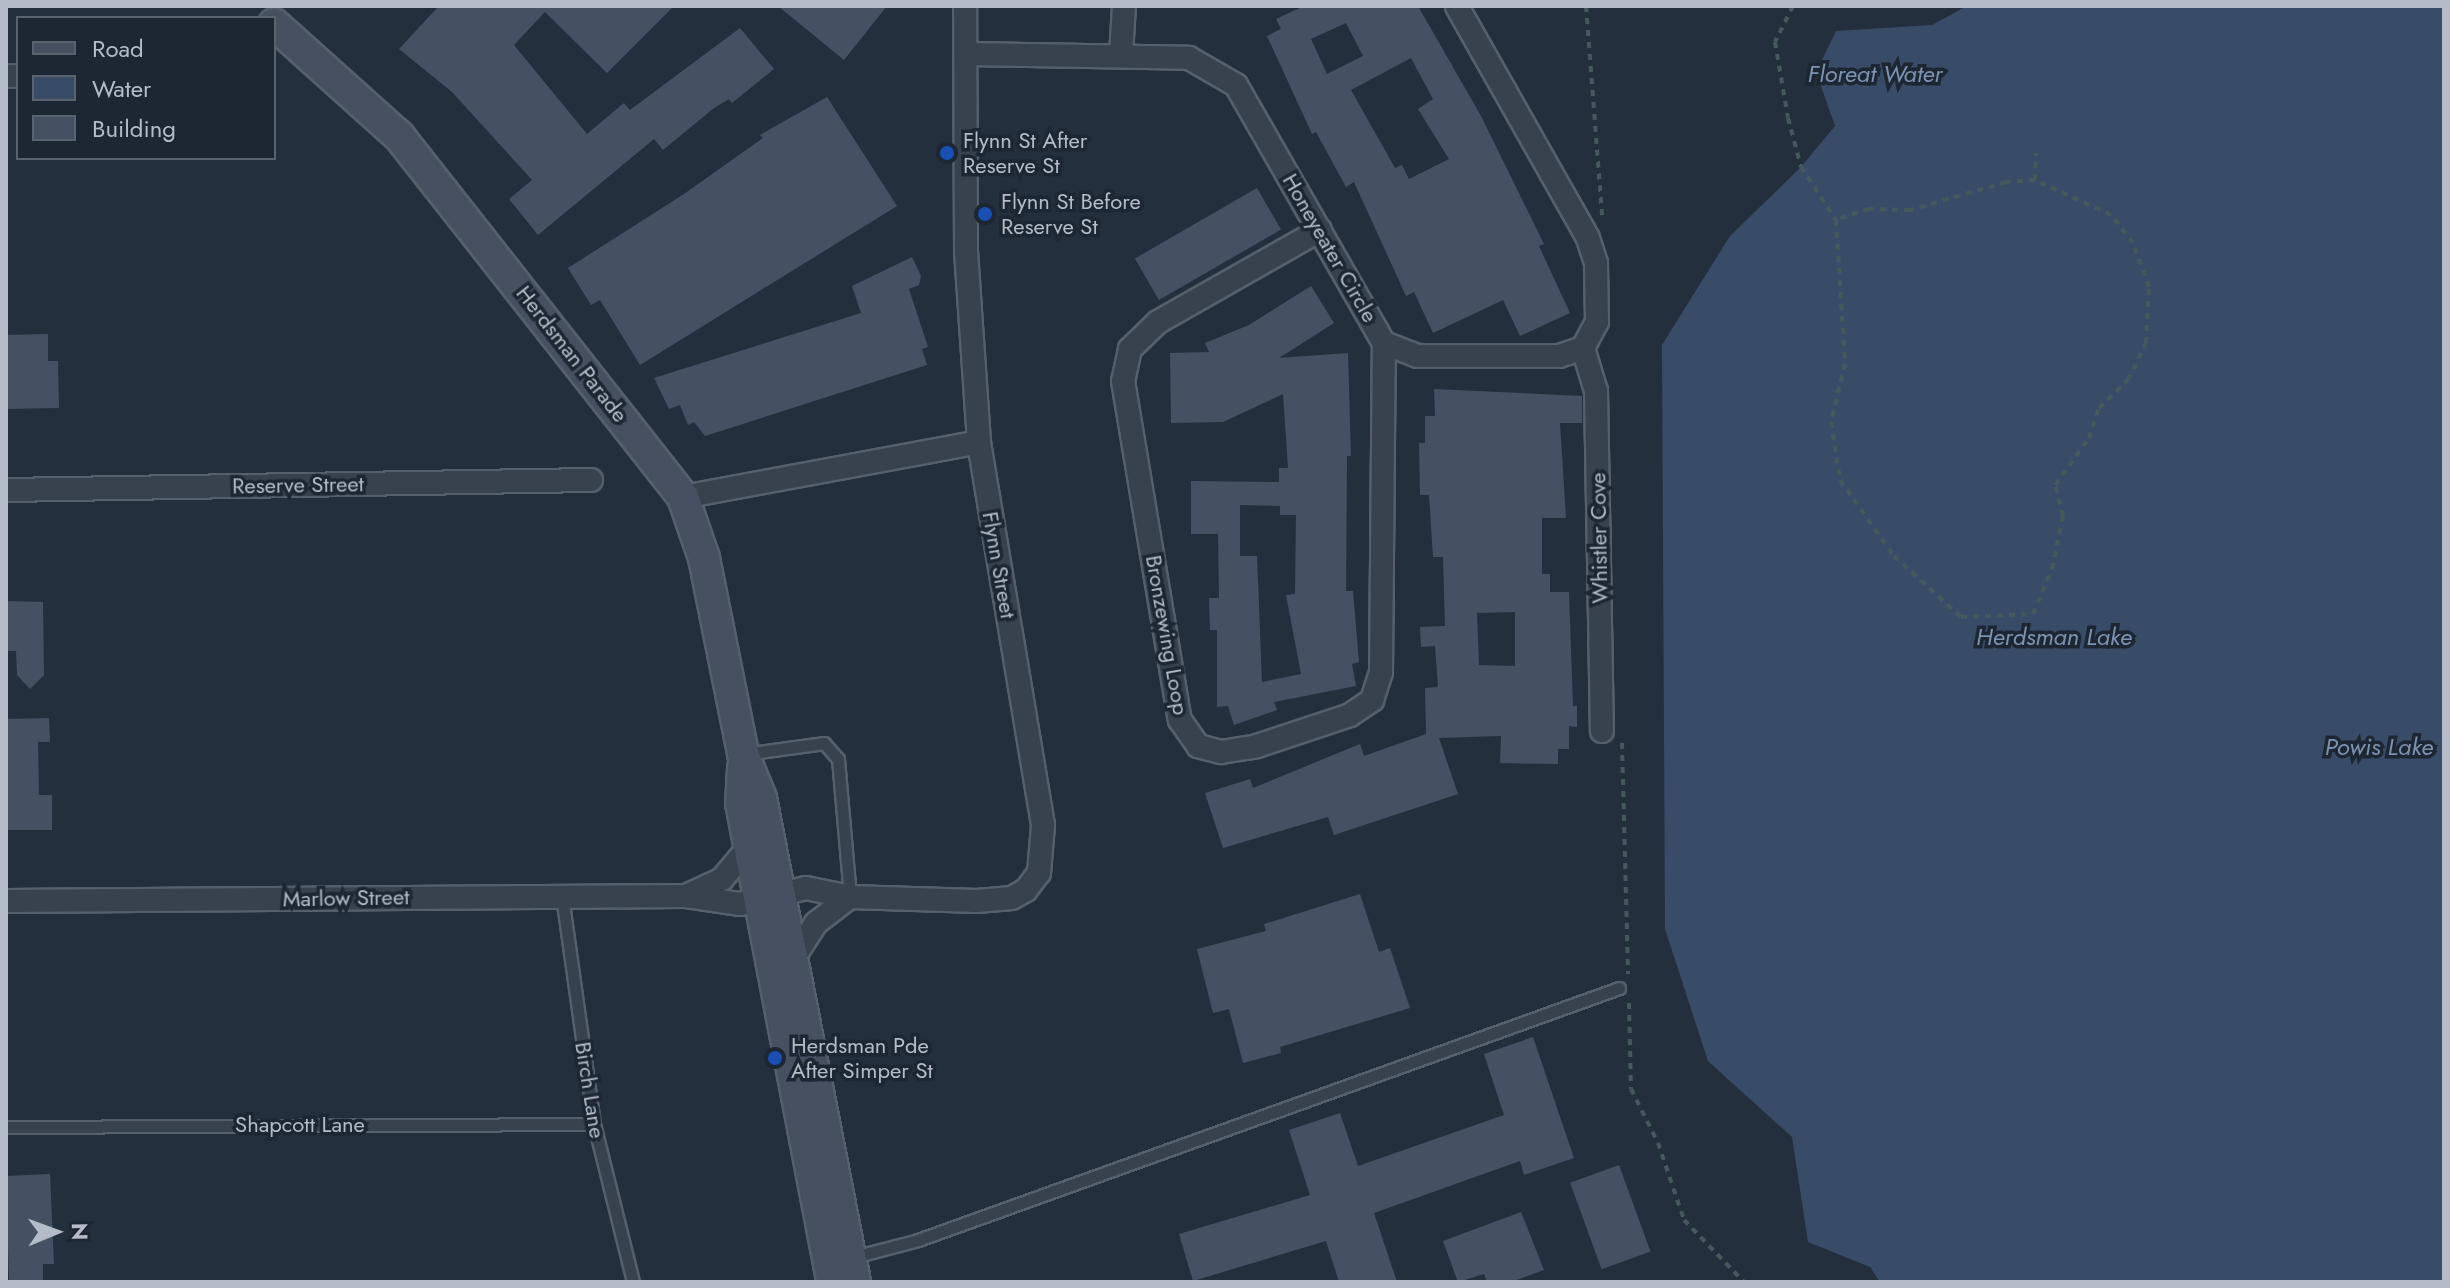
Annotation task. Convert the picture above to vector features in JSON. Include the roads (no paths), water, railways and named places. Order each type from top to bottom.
[{"type":"main road","name":"Herdsman Parade","points":[[276,30],[399,136],[683,497],[704,558],[743,754],[761,798],[770,895],[846,1274]]},
{"type":"main road","name":"Herdsman Parade","points":[[743,754],[741,803],[749,847],[794,957],[846,1274]]},
{"type":"street","name":"Flynn Street","points":[[770,895],[806,888],[850,897],[1012,898],[1039,873],[1043,825],[979,442],[966,250],[969,54],[965,6]]},
{"type":"street","name":"Flynn Street","points":[[969,54],[981,6]]},
{"type":"street","points":[[1121,55],[1124,6]]},
{"type":"street","points":[[1457,6],[1588,238],[1596,263],[1597,322],[1583,348]]},
{"type":"street","name":"Honeyeater Circle","points":[[969,54],[1189,58],[1236,85],[1384,343],[1418,356],[1559,356],[1583,348]]},
{"type":"street","name":"Bronzewing Loop","points":[[1320,230],[1158,322],[1130,349],[1123,381],[1180,720],[1198,746],[1221,752],[1257,746],[1350,715],[1372,700],[1381,672],[1384,343]]},
{"type":"street","name":"Whistler Cove","points":[[1583,348],[1596,391],[1602,731]]},
{"type":"street","points":[[683,497],[979,442]]},
{"type":"street","name":"Reserve Street","points":[[6,490],[591,480]]},
{"type":"street","name":"Marlow Street","points":[[686,896],[722,879],[749,847]]},
{"type":"street","name":"Marlow Street","points":[[6,901],[686,896],[740,904],[770,895]]},
{"type":"street","points":[[794,957],[816,923],[850,897]]},
{"type":"lane","points":[[743,754],[824,743],[838,759],[850,897]]},
{"type":"lane","name":"Birch Lane","points":[[562,896],[594,1124],[633,1282]]},
{"type":"lane","points":[[846,1274],[918,1240],[1619,988]]},
{"type":"lane","name":"Shapcott Lane","points":[[6,1127],[594,1124]]},
{"type":"water","name":"Herdsman Lake","points":[[1967,6],[2444,6],[2444,1282],[1880,1282],[1870,1267],[1808,1242],[1792,1137],[1708,1061],[1665,929],[1662,345],[1730,236],[1801,167],[1835,126],[1816,72],[1836,31],[1932,25]]},
{"type":"place","name":"Flynn St After Reserve St","points":[[947,153]]},
{"type":"place","name":"Flynn St Before Reserve St","points":[[985,214]]},
{"type":"place","name":"Herdsman Pde After Simper St","points":[[775,1058]]},
{"type":"water label","name":"Floreat Water","points":[[1875,74]]},
{"type":"water label","name":"Powis Lake","points":[[2379,747]]}]
